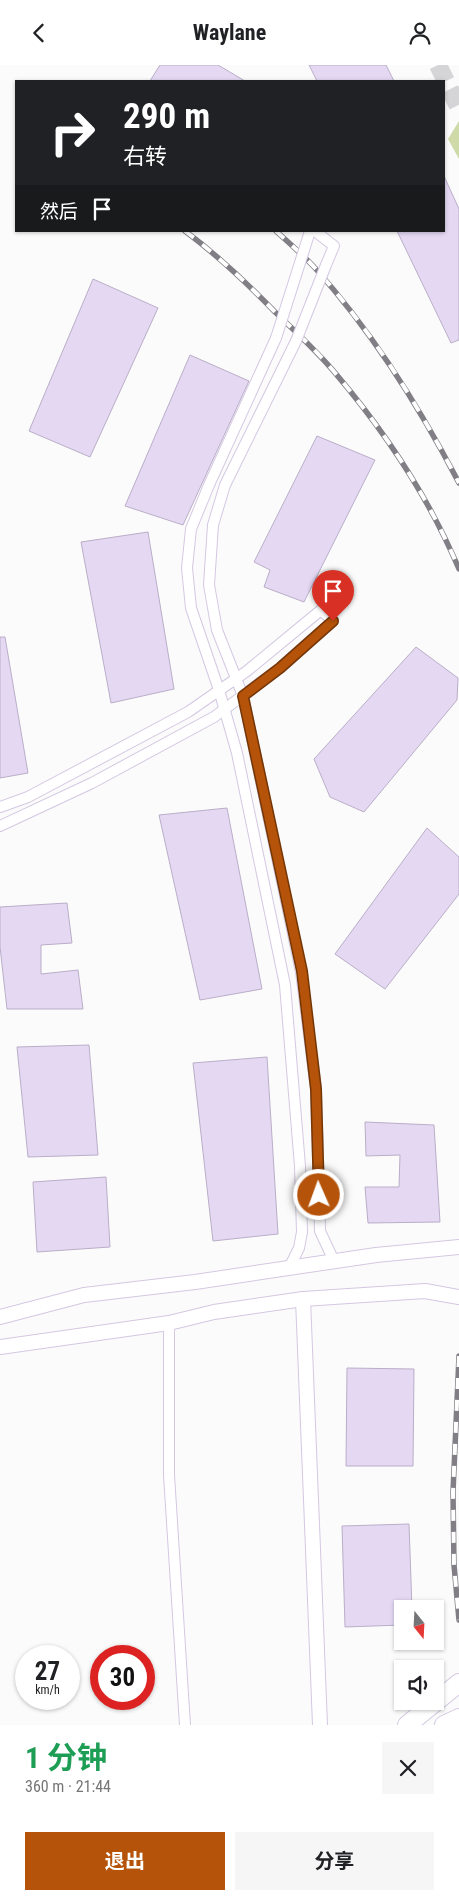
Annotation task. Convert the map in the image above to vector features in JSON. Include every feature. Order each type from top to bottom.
[{"type":"highway","points":[[407,1725],[459,1683]]},
{"type":"highway","points":[[444,1725],[459,1718]]},
{"type":"main road","points":[[0,1317],[84,1295],[195,1282],[376,1255],[459,1247]]},
{"type":"main road","points":[[0,1347],[169,1323],[214,1312],[303,1299],[425,1291],[459,1297]]},
{"type":"main road","points":[[303,1299],[319,1722]]},
{"type":"street","points":[[289,1268],[299,1248],[302,1232],[300,1166],[286,985],[237,753],[219,691],[191,608],[187,568],[191,529],[276,338],[310,232]]},
{"type":"street","points":[[316,232],[334,246],[296,341],[225,485],[212,525],[209,585],[217,630],[243,696],[302,971],[316,1089],[320,1231],[334,1261]]},
{"type":"street","points":[[0,807],[28,797],[188,712],[237,678],[321,610],[333,621],[280,668],[214,717],[92,783],[0,826]]},
{"type":"street","points":[[169,1323],[170,1475],[185,1725]]},
{"type":"green space","points":[[459,121],[459,159],[448,139]]},
{"type":"building","points":[[160,65],[218,65],[243,80],[151,80]]},
{"type":"building","points":[[309,65],[386,65],[394,80],[316,80]]},
{"type":"building","points":[[445,178],[459,209],[459,340],[451,343],[397,232],[445,232]]},
{"type":"building","points":[[93,279],[158,308],[90,457],[29,431]]},
{"type":"building","points":[[190,355],[249,381],[183,525],[125,506]]},
{"type":"building","points":[[317,436],[375,460],[304,602],[264,587],[270,570],[254,562]]},
{"type":"building","points":[[148,532],[174,689],[111,703],[81,542]]},
{"type":"building","points":[[0,637],[5,637],[28,773],[0,778]]},
{"type":"building","points":[[416,647],[458,678],[457,700],[364,812],[330,797],[314,759]]},
{"type":"building","points":[[227,808],[262,989],[200,1000],[159,815]]},
{"type":"building","points":[[427,828],[459,857],[459,894],[385,989],[335,954]]},
{"type":"building","points":[[67,903],[72,943],[41,945],[41,974],[78,970],[83,1009],[7,1009],[0,947],[0,907]]},
{"type":"building","points":[[89,1045],[98,1155],[28,1157],[17,1047]]},
{"type":"building","points":[[267,1057],[278,1234],[213,1241],[193,1063]]},
{"type":"building","points":[[365,1122],[434,1125],[440,1222],[368,1223],[365,1187],[399,1187],[400,1155],[366,1156]]},
{"type":"building","points":[[106,1177],[110,1247],[37,1252],[33,1182]]},
{"type":"building","points":[[347,1368],[414,1369],[413,1466],[346,1466]]},
{"type":"building","points":[[409,1524],[412,1600],[394,1600],[394,1625],[345,1627],[342,1526]]},
{"type":"tunnel","points":[[438,65],[459,108]]},
{"type":"railway","points":[[186,232],[254,290],[307,342],[354,396],[405,467],[434,517],[459,569]]},
{"type":"railway","points":[[277,232],[315,268],[376,344],[428,426],[459,483]]},
{"type":"railway","points":[[459,1356],[453,1492],[454,1565],[459,1620]]},
{"type":"route","points":[[319,1195],[316,1089],[302,971],[243,696],[280,668],[333,621]]}]
